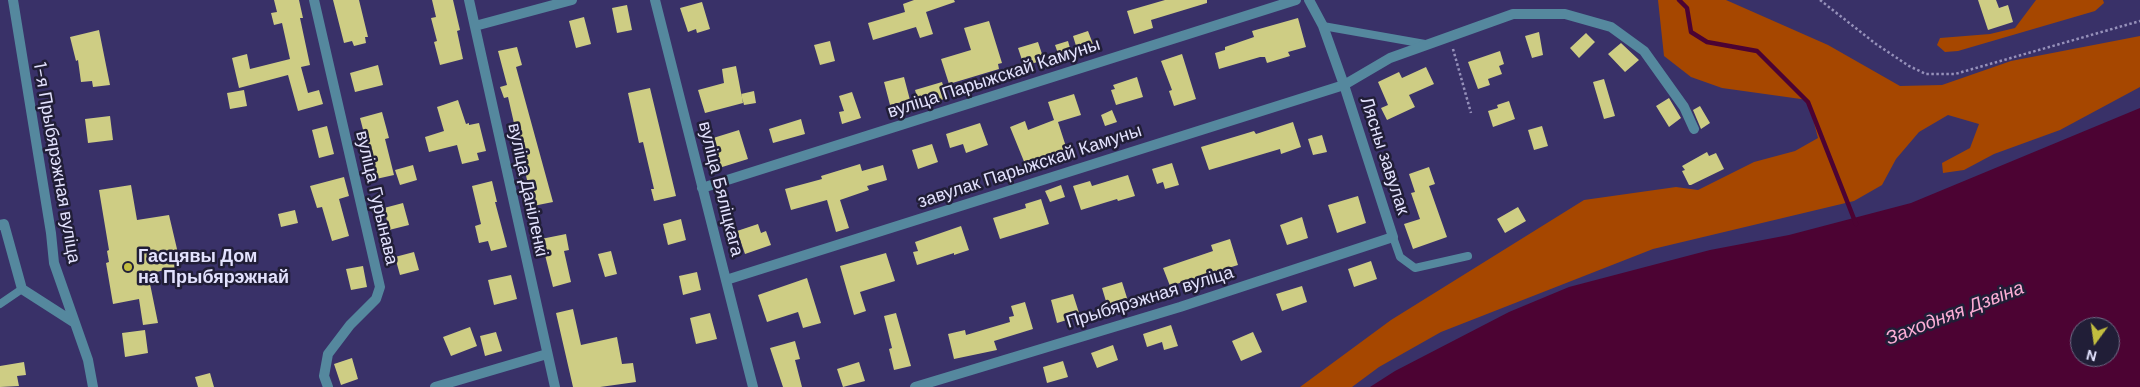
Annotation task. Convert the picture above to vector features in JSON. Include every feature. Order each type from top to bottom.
[{"type":"street","name":"1-я Прыбярэжная вуліца","points":[[13,0],[51,233],[54,263],[88,360],[93,387]]},
{"type":"street","name":"вуліца Гурынава","points":[[314,0],[380,287],[376,299],[350,325],[328,354],[324,376],[328,387]]},
{"type":"street","name":"вуліца Даніленкі","points":[[469,0],[555,387]]},
{"type":"street","points":[[474,26],[572,0]]},
{"type":"street","name":"вуліца Бяліцкага","points":[[654,0],[753,387]]},
{"type":"street","name":"вуліца Парыжскай Камуны","points":[[702,188],[1296,0]]},
{"type":"street","name":"Лясны завулак","points":[[1309,0],[1323,26],[1344,84],[1392,237]]},
{"type":"street","name":"Лясны завулак","points":[[1344,84],[1390,58],[1513,14],[1565,14],[1611,27],[1644,51],[1684,107],[1694,129]]},
{"type":"street","name":"завулак Парыжскай Камуны","points":[[726,280],[1344,84]]},
{"type":"street","points":[[0,225],[4,224],[22,289],[75,323]]},
{"type":"street","name":"Прыбярэжная вуліца","points":[[915,387],[1180,307],[1392,237]]},
{"type":"street","points":[[436,387],[547,354]]},
{"type":"lane","points":[[1323,26],[1425,44]]},
{"type":"lane","points":[[1392,237],[1400,257],[1415,268],[1468,256]]},
{"type":"lane","points":[[0,304],[22,289]]},
{"type":"path","points":[[1820,0],[1876,44],[1909,66],[1926,74],[1955,74],[2140,21]]},
{"type":"path","points":[[1449,36],[1471,113]]},
{"type":"shaded area","points":[[1658,0],[1726,0],[1828,45],[1900,86],[1942,85],[2011,61],[2140,36],[2140,87],[2060,130],[1994,154],[1964,170],[1943,173],[1942,163],[1970,148],[1979,124],[1948,115],[1919,132],[1896,159],[1882,185],[1854,201],[1653,249],[1441,332],[1379,367],[1352,387],[1300,387],[1391,320],[1584,200],[1676,187],[1698,190],[1754,162],[1795,151],[1818,138],[1808,100],[1722,88],[1691,77],[1664,56]]},
{"type":"shaded area","points":[[2036,0],[2103,0],[2104,3],[2095,11],[1958,51],[1945,52],[1937,45],[1940,38],[1990,34],[2015,28]]},
{"type":"water","name":"Заходняя Дзвіна","points":[[2140,108],[2140,387],[1370,387],[1395,371],[1509,312],[1569,287],[1710,250],[1789,235],[1911,203]]},
{"type":"building","points":[[274,0],[299,0],[303,18],[300,18],[310,65],[301,67],[308,93],[319,90],[323,104],[298,111],[288,75],[239,88],[232,58],[247,54],[250,69],[290,59],[282,23],[274,25],[271,13],[277,12]]},
{"type":"building","points":[[333,0],[359,0],[368,37],[365,37],[366,43],[354,46],[352,41],[344,43]]},
{"type":"building","points":[[432,0],[453,0],[460,30],[457,31],[463,59],[440,65],[434,42],[437,41],[431,18],[436,17]]},
{"type":"building","points":[[914,0],[954,0],[955,2],[926,12],[933,34],[920,38],[916,27],[873,40],[868,23],[905,12],[903,4]]},
{"type":"building","points":[[1165,0],[1207,0],[1207,3],[1151,20],[1153,28],[1134,34],[1127,11]]},
{"type":"building","points":[[1978,0],[1996,0],[1999,8],[2008,5],[2013,22],[1988,30]]},
{"type":"building","points":[[702,2],[710,29],[697,33],[696,29],[688,32],[680,8]]},
{"type":"building","points":[[627,5],[632,30],[617,33],[612,8]]},
{"type":"building","points":[[584,17],[591,44],[576,48],[569,21]]},
{"type":"building","points":[[1298,18],[1306,47],[1288,52],[1290,56],[1267,63],[1265,57],[1260,57],[1219,69],[1215,53],[1225,50],[1225,47],[1254,37],[1252,31]]},
{"type":"building","points":[[989,21],[1002,63],[998,64],[999,69],[949,84],[941,59],[971,50],[964,28]]},
{"type":"building","points":[[99,30],[110,85],[93,87],[92,81],[81,82],[78,60],[76,61],[70,37]]},
{"type":"building","points":[[1088,31],[1093,44],[1077,49],[1073,36]]},
{"type":"building","points":[[1539,32],[1543,55],[1532,58],[1525,36]]},
{"type":"building","points":[[1586,33],[1595,42],[1579,58],[1570,48]]},
{"type":"building","points":[[830,41],[835,61],[820,65],[814,45]]},
{"type":"building","points":[[1068,41],[1073,59],[1061,62],[1055,45]]},
{"type":"building","points":[[1038,42],[1044,60],[1024,66],[1018,48]]},
{"type":"building","points":[[1621,43],[1639,60],[1625,72],[1608,54]]},
{"type":"building","points":[[517,47],[522,65],[516,67],[553,202],[533,206],[508,97],[504,98],[500,87],[507,85],[498,51]]},
{"type":"building","points":[[1500,51],[1504,64],[1499,66],[1502,74],[1488,79],[1490,85],[1478,89],[1468,62]]},
{"type":"building","points":[[1182,54],[1196,99],[1174,106],[1169,91],[1172,90],[1161,61]]},
{"type":"building","points":[[378,65],[383,85],[355,92],[350,73]]},
{"type":"building","points":[[736,66],[743,103],[705,113],[698,90],[724,83],[722,69]]},
{"type":"building","points":[[1426,67],[1434,84],[1409,95],[1415,107],[1387,120],[1381,108],[1388,105],[1378,82],[1399,72],[1402,78]]},
{"type":"building","points":[[904,77],[910,100],[890,105],[884,82]]},
{"type":"building","points":[[1137,77],[1143,97],[1116,105],[1111,90],[1115,89],[1113,85]]},
{"type":"building","points":[[1604,79],[1615,116],[1604,119],[1593,82]]},
{"type":"building","points":[[942,82],[947,98],[920,107],[915,90]]},
{"type":"building","points":[[650,88],[676,196],[654,201],[651,189],[654,189],[643,142],[639,143],[628,93]]},
{"type":"building","points":[[244,90],[247,106],[230,109],[227,93]]},
{"type":"building","points":[[754,91],[756,103],[744,105],[741,94]]},
{"type":"building","points":[[852,92],[861,118],[842,124],[839,112],[844,111],[839,96]]},
{"type":"building","points":[[1074,94],[1081,115],[1058,122],[1070,159],[1056,163],[1053,154],[1025,164],[1010,127],[1025,121],[1028,130],[1054,120],[1048,102]]},
{"type":"building","points":[[1669,98],[1681,118],[1669,127],[1656,106]]},
{"type":"building","points":[[458,100],[466,124],[479,123],[486,151],[477,153],[479,160],[462,164],[457,145],[429,152],[425,137],[444,131],[437,107]]},
{"type":"building","points":[[1509,101],[1515,119],[1493,127],[1488,111],[1498,108],[1497,105]]},
{"type":"building","points":[[1700,106],[1710,123],[1701,129],[1693,110]]},
{"type":"building","points":[[1112,110],[1117,122],[1105,126],[1101,115]]},
{"type":"building","points":[[382,112],[389,138],[385,139],[394,175],[376,179],[360,118]]},
{"type":"building","points":[[110,116],[113,140],[88,143],[85,119]]},
{"type":"building","points":[[801,119],[805,134],[773,143],[769,129]]},
{"type":"building","points":[[1293,122],[1301,147],[1281,154],[1280,149],[1209,170],[1201,147],[1254,131],[1256,134]]},
{"type":"building","points":[[980,123],[988,145],[966,153],[963,144],[950,148],[946,134]]},
{"type":"building","points":[[327,126],[334,154],[319,158],[312,130]]},
{"type":"building","points":[[1542,126],[1548,146],[1534,150],[1528,130]]},
{"type":"building","points":[[739,130],[748,159],[719,168],[710,139]]},
{"type":"building","points":[[1322,135],[1327,152],[1313,155],[1308,139]]},
{"type":"building","points":[[932,144],[938,162],[918,169],[912,150]]},
{"type":"building","points":[[1707,152],[1709,156],[1716,153],[1724,169],[1689,185],[1682,171],[1685,170],[1682,166]]},
{"type":"building","points":[[1172,163],[1179,185],[1165,189],[1163,182],[1157,184],[1152,169]]},
{"type":"building","points":[[860,164],[862,171],[883,165],[887,180],[867,186],[869,190],[840,200],[849,228],[836,232],[827,200],[791,210],[785,189],[822,179],[821,176]]},
{"type":"building","points":[[413,165],[417,180],[400,185],[395,170]]},
{"type":"building","points":[[1429,167],[1435,184],[1429,186],[1447,237],[1413,249],[1404,224],[1420,219],[1411,193],[1415,192],[1409,174]]},
{"type":"building","points":[[1128,175],[1135,196],[1118,201],[1117,199],[1081,210],[1073,186],[1090,181],[1092,186]]},
{"type":"building","points":[[344,177],[349,196],[339,199],[349,236],[332,241],[322,207],[317,208],[310,186]]},
{"type":"building","points":[[492,181],[497,202],[495,202],[507,247],[491,251],[488,241],[479,243],[475,226],[481,224],[472,186]]},
{"type":"building","points":[[131,185],[137,220],[169,215],[181,266],[148,274],[158,323],[143,325],[139,299],[113,304],[106,263],[109,262],[107,251],[109,250],[99,190]]},
{"type":"building","points":[[1061,185],[1065,197],[1050,202],[1045,191]]},
{"type":"building","points":[[1358,196],[1366,223],[1337,233],[1328,205]]},
{"type":"building","points":[[1041,199],[1049,224],[1000,239],[993,218],[1026,208],[1025,204]]},
{"type":"building","points":[[403,203],[409,225],[389,230],[384,208]]},
{"type":"building","points":[[1518,207],[1526,221],[1505,233],[1497,219]]},
{"type":"building","points":[[295,210],[298,223],[281,227],[278,214]]},
{"type":"building","points":[[1302,217],[1308,238],[1287,245],[1280,225]]},
{"type":"building","points":[[681,219],[686,240],[668,245],[663,224]]},
{"type":"building","points":[[758,224],[761,233],[766,231],[771,245],[745,254],[737,231]]},
{"type":"building","points":[[961,226],[969,250],[917,265],[913,252],[918,251],[915,242]]},
{"type":"building","points":[[566,234],[569,250],[564,251],[571,282],[553,287],[541,239]]},
{"type":"building","points":[[1230,239],[1238,265],[1170,286],[1163,268],[1213,251],[1211,245]]},
{"type":"building","points":[[611,251],[617,274],[605,277],[598,254]]},
{"type":"building","points":[[414,252],[419,270],[400,275],[395,257]]},
{"type":"building","points":[[886,253],[895,281],[860,292],[866,311],[854,315],[840,266]]},
{"type":"building","points":[[1371,261],[1377,279],[1354,287],[1348,269]]},
{"type":"building","points":[[363,266],[367,287],[351,290],[346,269]]},
{"type":"building","points":[[697,272],[701,290],[683,295],[679,276]]},
{"type":"building","points":[[511,275],[517,299],[494,305],[488,280]]},
{"type":"building","points":[[807,278],[821,323],[803,328],[798,312],[767,322],[758,295]]},
{"type":"building","points":[[1122,282],[1128,301],[1108,308],[1102,288]]},
{"type":"building","points":[[1302,286],[1307,302],[1282,311],[1276,294]]},
{"type":"building","points":[[1073,294],[1080,316],[1057,323],[1051,300]]},
{"type":"building","points":[[1025,302],[1033,329],[994,341],[997,350],[954,359],[948,334],[965,330],[966,335],[1010,322],[1009,317],[1014,316],[1011,306]]},
{"type":"building","points":[[573,309],[581,345],[617,337],[622,364],[633,363],[636,382],[600,387],[573,387],[556,313]]},
{"type":"building","points":[[710,313],[717,339],[696,344],[690,318]]},
{"type":"building","points":[[896,313],[911,366],[894,370],[889,349],[892,348],[884,316]]},
{"type":"building","points":[[1171,325],[1178,346],[1164,350],[1162,342],[1147,347],[1143,334]]},
{"type":"building","points":[[470,327],[477,346],[451,356],[443,337]]},
{"type":"building","points":[[145,330],[148,353],[125,357],[122,333]]},
{"type":"building","points":[[496,332],[502,351],[485,356],[480,336]]},
{"type":"building","points":[[1253,332],[1262,352],[1241,361],[1232,341]]},
{"type":"building","points":[[795,341],[800,359],[795,360],[802,387],[783,387],[770,348]]},
{"type":"building","points":[[1113,345],[1118,360],[1097,368],[1091,353]]},
{"type":"building","points":[[352,358],[358,379],[341,385],[334,364]]},
{"type":"building","points":[[1063,361],[1068,377],[1047,383],[1043,367]]},
{"type":"building","points":[[24,362],[26,375],[17,376],[19,386],[0,387],[0,366]]},
{"type":"building","points":[[859,362],[865,381],[843,387],[837,369]]},
{"type":"building","points":[[210,373],[214,387],[198,387],[195,377]]},
{"type":"waterway","points":[[1679,0],[1687,8],[1691,32],[1707,42],[1757,51],[1808,102],[1856,224]]},
{"type":"place","name":"Гасцявы Дом на Прыбярэжнай","points":[[128,267]]}]
